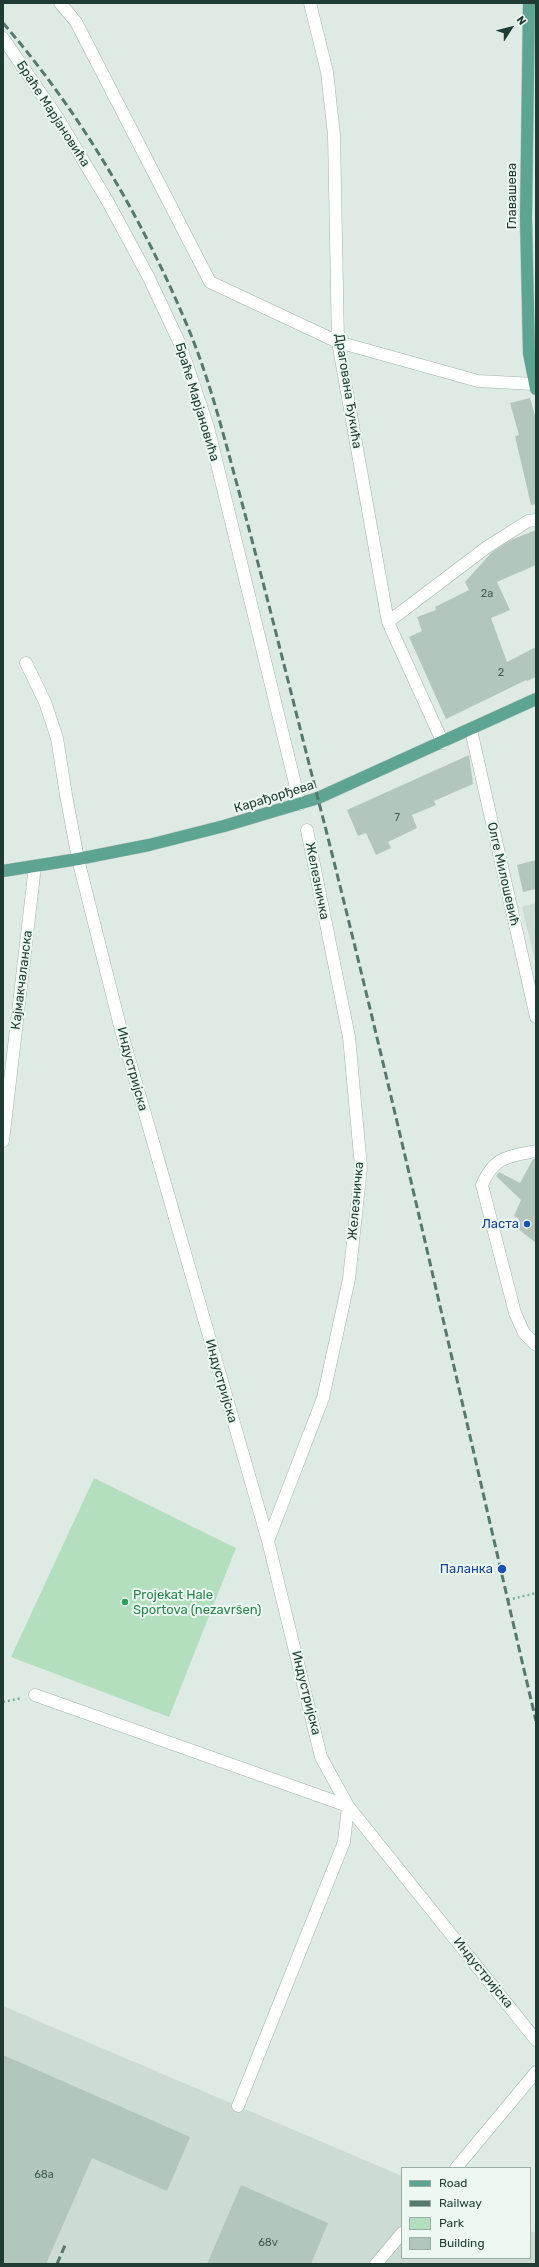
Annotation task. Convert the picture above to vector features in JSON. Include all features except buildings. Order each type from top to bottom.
[{"type":"main road","name":"Главашева","points":[[529,3],[532,118],[526,218],[532,332],[530,366],[535,387]]},
{"type":"main road","name":"Карађорђева","points":[[3,871],[78,859],[224,826],[300,804],[340,790],[536,699]]},
{"type":"street","points":[[60,3],[76,22],[210,282],[338,342],[478,381],[535,387]]},
{"type":"street","name":"Драгована Ђукића","points":[[310,3],[327,72],[334,135],[338,342],[388,622],[443,743]]},
{"type":"street","name":"Браће Марјановића","points":[[7,43],[59,120],[108,202],[148,276],[180,344],[208,427],[300,804]]},
{"type":"street","points":[[388,622],[487,547],[528,521],[536,520]]},
{"type":"street","name":"Индустријска","points":[[26,663],[46,702],[57,738],[78,859],[124,1042],[268,1540],[321,1757],[348,1806],[536,2040]]},
{"type":"street","name":"Олге Милошевић","points":[[470,730],[536,1017]]},
{"type":"street","name":"Железничка","points":[[268,1540],[323,1398],[349,1278],[361,1167],[349,1037],[307,830]]},
{"type":"street","name":"Кајмакчаланска","points":[[3,1141],[35,866]]},
{"type":"street","points":[[536,1151],[505,1158],[488,1170],[482,1185],[515,1313],[524,1333],[536,1346]]},
{"type":"street","points":[[35,1695],[348,1806],[344,1842],[238,2106]]},
{"type":"street","points":[[457,2167],[536,2072]]},
{"type":"street","points":[[376,2264],[401,2234]]},
{"type":"path","points":[[508,1600],[536,1593]]},
{"type":"path","points":[[3,1702],[35,1695]]},
{"type":"shaded area","points":[[536,903],[536,966],[522,907]]},
{"type":"shaded area","points":[[3,2006],[401,2176],[401,2259],[531,2259],[531,2231],[536,2233],[536,2264],[3,2264]]},
{"type":"green space","name":"Projekat Hale Sportova (nezavršen)","points":[[94,1478],[236,1548],[169,1717],[11,1657]]},
{"type":"railway","points":[[3,23],[59,94],[108,169],[131,209],[152,249],[189,330],[212,394],[263,583],[353,938],[536,1721]]},
{"type":"railway","points":[[57,2264],[66,2243]]},
{"type":"place","name":"Ласта","points":[[527,1224]]},
{"type":"place","name":"Паланка","points":[[502,1569]]},
{"type":"place","name":"Projekat Hale Sportova (nezavršen)","points":[[125,1602]]}]
